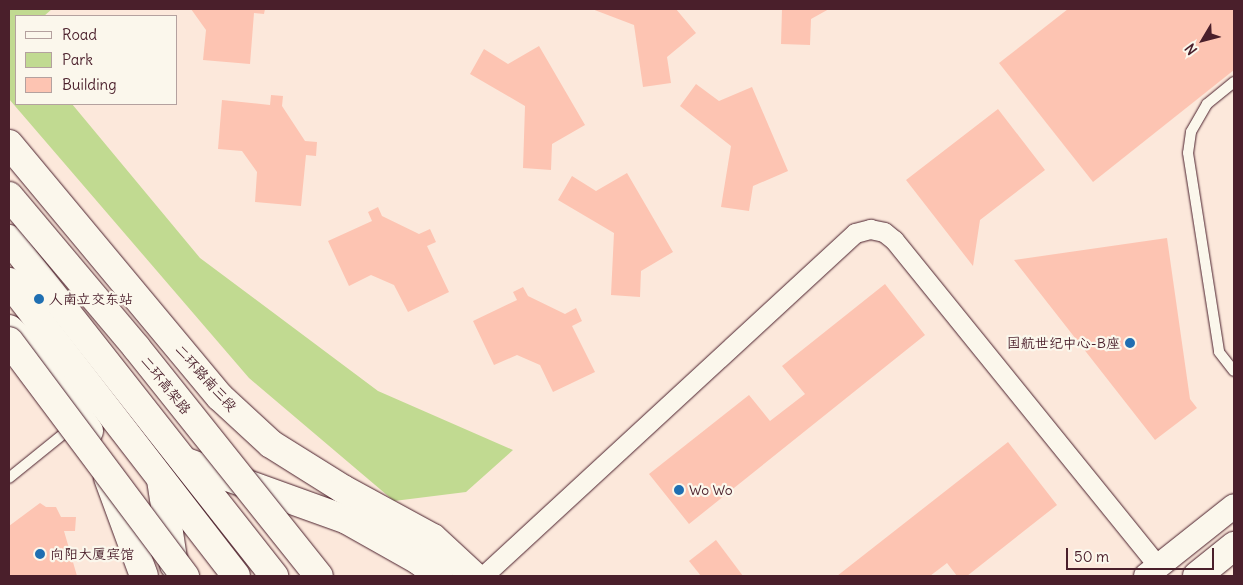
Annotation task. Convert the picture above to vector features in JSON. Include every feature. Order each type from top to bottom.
[{"type":"main road","name":"二环路南三段","points":[[9,144],[220,398],[271,444],[343,489],[433,538],[474,576]]},
{"type":"main road","points":[[9,185],[40,279]]},
{"type":"main road","name":"二环高架路","points":[[9,196],[136,347],[319,576]]},
{"type":"main road","points":[[9,230],[40,279]]},
{"type":"main road","points":[[9,239],[274,576]]},
{"type":"main road","points":[[12,296],[46,348],[83,418],[144,576]]},
{"type":"main road","points":[[9,329],[46,348],[161,480],[236,576]]},
{"type":"main road","points":[[9,341],[185,576]]},
{"type":"main road","points":[[186,462],[347,520],[418,560],[439,576]]},
{"type":"main road","points":[[161,480],[177,576]]},
{"type":"main road","points":[[1198,576],[1234,546]]},
{"type":"street","points":[[483,576],[855,233],[870,229],[894,240],[1152,571],[1234,506]]},
{"type":"lane","points":[[1234,82],[1207,104],[1191,132],[1188,153],[1219,352],[1234,371]]},
{"type":"lane","points":[[9,478],[83,418]]},
{"type":"green space","points":[[9,9],[52,9],[45,15],[15,15],[15,105],[73,105],[200,258],[378,391],[513,450],[466,492],[394,501],[249,378],[9,99]]},
{"type":"building","points":[[191,9],[265,9],[264,14],[254,13],[250,64],[203,60],[206,30]]},
{"type":"building","points":[[592,9],[676,9],[696,33],[667,57],[671,83],[643,87],[634,25]]},
{"type":"building","points":[[782,9],[829,9],[811,19],[810,45],[781,44]]},
{"type":"building","points":[[1068,9],[1234,9],[1234,70],[1093,182],[999,63]]},
{"type":"building","points":[[539,46],[585,125],[552,144],[551,170],[523,168],[525,106],[470,74],[484,49],[508,64]]},
{"type":"building","points":[[696,84],[719,101],[752,87],[788,171],[753,186],[749,211],[721,207],[731,146],[680,106]]},
{"type":"building","points":[[271,95],[283,96],[282,106],[305,141],[317,142],[316,156],[306,155],[301,206],[255,202],[257,172],[242,151],[218,149],[222,100],[270,105]]},
{"type":"building","points":[[998,109],[1045,170],[980,220],[973,266],[906,180]]},
{"type":"building","points":[[627,173],[673,252],[641,271],[640,297],[611,295],[614,233],[558,200],[572,176],[596,191]]},
{"type":"building","points":[[378,207],[382,216],[419,234],[430,229],[436,242],[427,246],[449,292],[408,312],[394,285],[371,275],[349,286],[328,241],[372,221],[368,212]]},
{"type":"building","name":"国航世纪中心-B座","points":[[1167,238],[1190,399],[1197,408],[1155,440],[1014,260]]},
{"type":"building","points":[[885,284],[925,335],[689,524],[649,474],[749,395],[770,421],[805,394],[782,366]]},
{"type":"building","points":[[523,287],[528,296],[565,314],[576,308],[582,321],[572,326],[595,372],[553,392],[540,365],[517,355],[494,365],[473,321],[517,300],[513,292]]},
{"type":"building","points":[[1008,442],[1057,505],[967,576],[957,576],[947,563],[930,576],[837,576]]},
{"type":"building","name":"向阳大厦宾馆","points":[[40,503],[46,507],[56,507],[61,517],[76,517],[75,531],[64,531],[77,576],[9,576],[9,526]]},
{"type":"building","points":[[716,540],[743,576],[701,576],[689,561]]},
{"type":"place","name":"人南立交东站","points":[[39,299]]},
{"type":"place","name":"国航世纪中心-B座","points":[[1130,343]]},
{"type":"place","name":"Wo Wo","points":[[679,490]]},
{"type":"place","name":"向阳大厦宾馆","points":[[40,554]]}]
